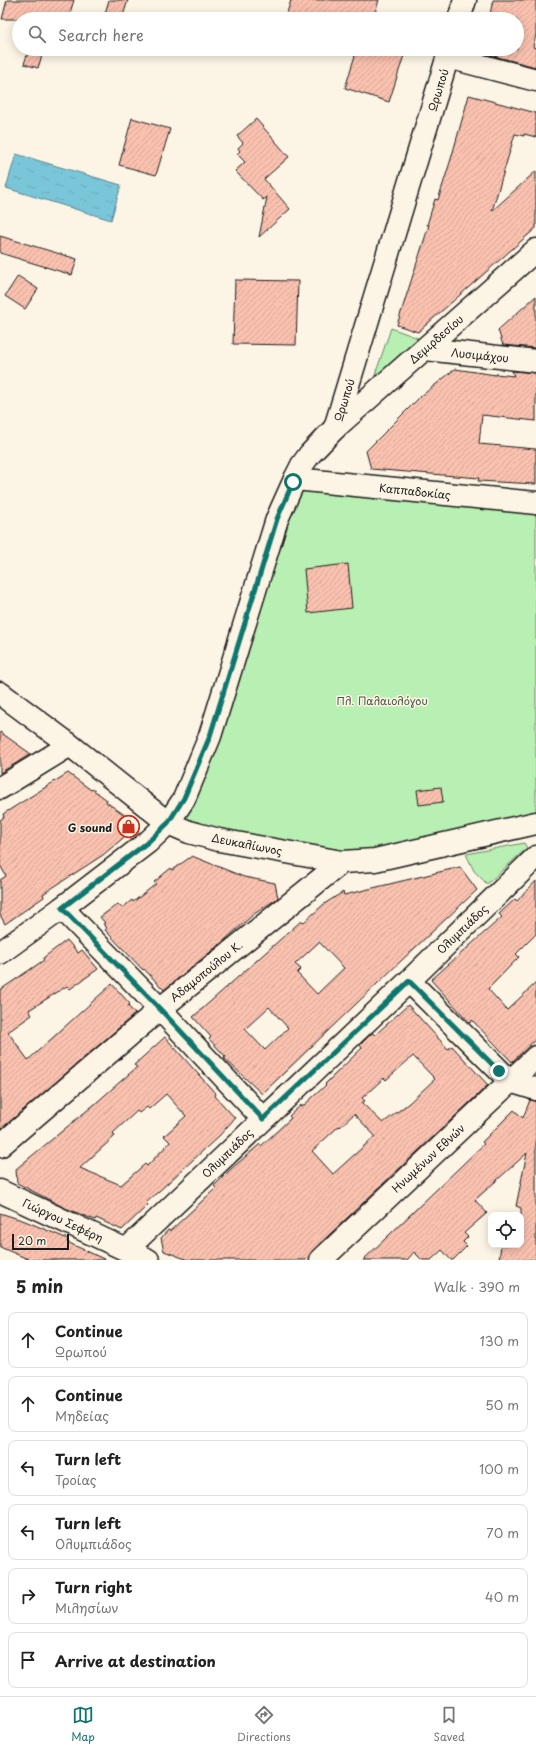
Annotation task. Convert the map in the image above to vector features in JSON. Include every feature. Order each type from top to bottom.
[{"type":"street","points":[[461,12],[465,0]]},
{"type":"street","name":"Ωρωπού","points":[[0,953],[148,842],[168,823],[184,798],[210,736],[277,519],[295,479],[310,454],[335,428],[448,56]]},
{"type":"street","points":[[459,56],[536,80]]},
{"type":"street","name":"Δεμιρδεσίου","points":[[335,428],[536,250]]},
{"type":"street","name":"Λυσιμάχου","points":[[425,348],[536,361]]},
{"type":"street","name":"Καππαδοκίας","points":[[295,479],[536,503]]},
{"type":"street","name":"Δευκαλίωνος","points":[[0,693],[70,745],[168,823],[190,832],[219,840],[342,862],[375,860],[536,823]]},
{"type":"street","points":[[0,788],[70,745]]},
{"type":"street","name":"Ολυμπιάδος","points":[[126,1250],[409,981],[536,857]]},
{"type":"street","name":"Αδαμοπούλου Κ.","points":[[0,1146],[160,1009],[342,862]]},
{"type":"street","points":[[62,908],[160,1009],[263,1119]]},
{"type":"street","points":[[409,981],[510,1081],[536,1089]]},
{"type":"street","name":"Ηνωμένων Εθνών","points":[[328,1258],[536,1057]]},
{"type":"street","name":"Γιώργου Σεφέρη","points":[[0,1191],[148,1260]]},
{"type":"green space","points":[[391,328],[418,338],[374,378]]},
{"type":"green space","name":"Πλ. Παλαιολόγου","points":[[295,479],[536,503],[536,823],[375,860],[168,823]]},
{"type":"green space","points":[[524,843],[527,848],[487,884],[474,871],[466,854]]},
{"type":"water","points":[[16,154],[121,185],[111,220],[6,188]]},
{"type":"building","points":[[7,0],[74,0],[70,12],[12,12],[12,19],[2,19]]},
{"type":"building","points":[[109,0],[128,0],[124,12],[105,12]]},
{"type":"building","points":[[291,0],[379,0],[375,12],[287,12]]},
{"type":"building","points":[[493,0],[536,0],[536,35],[533,47],[536,48],[536,67],[493,56],[524,56],[524,12],[490,12]]},
{"type":"building","points":[[27,56],[42,56],[38,68],[24,64]]},
{"type":"building","points":[[355,56],[404,56],[389,102],[345,88]]},
{"type":"building","points":[[469,95],[536,113],[536,137],[524,134],[524,136],[515,134],[492,211],[536,171],[536,228],[418,332],[397,325],[429,225],[427,225],[435,199],[438,200],[451,159]]},
{"type":"building","points":[[132,118],[170,129],[156,175],[119,165]]},
{"type":"building","points":[[256,119],[289,157],[264,179],[290,209],[259,237],[267,197],[263,200],[235,171],[245,162],[237,154],[240,151],[238,148],[243,143],[237,136]]},
{"type":"building","points":[[0,236],[77,259],[72,275],[0,253]]},
{"type":"building","points":[[18,276],[38,289],[25,309],[5,296]]},
{"type":"building","points":[[235,280],[298,281],[296,345],[233,344]]},
{"type":"building","points":[[536,296],[536,348],[503,345],[498,330]]},
{"type":"building","points":[[455,369],[514,376],[512,371],[536,373],[536,421],[482,415],[479,444],[536,449],[536,484],[478,481],[479,478],[371,469],[366,451],[420,397]]},
{"type":"building","points":[[348,564],[352,608],[308,613],[304,569]]},
{"type":"building","points":[[0,732],[31,754],[0,773]]},
{"type":"building","points":[[68,773],[107,800],[106,802],[129,818],[129,833],[103,855],[43,894],[44,897],[5,924],[0,915],[0,880],[6,876],[0,865],[0,820],[4,817],[3,814]]},
{"type":"building","points":[[441,787],[443,802],[419,805],[417,790]]},
{"type":"building","points":[[192,856],[244,877],[275,883],[278,898],[254,914],[164,990],[105,930],[107,928],[103,924],[105,923],[100,917],[118,904],[122,908],[132,900],[133,902],[156,884],[154,882],[171,868],[172,870]]},
{"type":"building","points":[[460,867],[477,890],[262,1094],[224,1058],[226,1057],[209,1039],[211,1037],[193,1017],[301,921],[303,923],[324,904],[343,892],[344,895]],"holes":[[[319,942],[344,968],[317,994],[297,973],[301,969],[295,964]],[[269,1007],[288,1028],[265,1050],[245,1029]]]},
{"type":"building","points":[[536,881],[536,934],[516,954],[519,957],[488,989],[507,1010],[536,983],[536,1039],[512,1062],[472,1020],[470,1023],[431,980],[502,917],[499,914],[515,899],[517,901]]},
{"type":"building","points":[[67,940],[78,953],[82,950],[98,969],[70,989],[67,986],[29,1010],[32,1015],[8,1032],[28,1060],[112,984],[130,1004],[128,1006],[135,1014],[0,1130],[0,990],[44,960],[43,958]]},
{"type":"building","points":[[408,1005],[448,1049],[452,1046],[488,1085],[312,1251],[306,1260],[188,1260],[164,1251],[161,1238],[168,1230],[170,1231],[216,1188],[214,1186],[230,1170],[260,1144],[261,1146],[291,1118],[289,1116],[301,1105],[302,1107],[326,1085],[325,1084],[362,1048],[360,1045],[372,1033],[375,1035]],"holes":[[[413,1056],[435,1079],[409,1103],[383,1123],[362,1103],[365,1101],[362,1098],[384,1078],[386,1080]],[[354,1114],[375,1136],[333,1174],[312,1151]]]},
{"type":"building","points":[[165,1037],[216,1094],[215,1096],[235,1118],[219,1136],[146,1203],[148,1205],[122,1230],[96,1218],[95,1220],[65,1208],[17,1183],[16,1169],[137,1067],[134,1065]],"holes":[[[166,1094],[186,1116],[164,1136],[170,1142],[147,1166],[145,1164],[121,1185],[80,1168],[115,1136],[113,1133],[137,1111],[139,1113],[147,1107],[149,1109]]]},
{"type":"building","points":[[530,1100],[536,1101],[536,1260],[499,1260],[501,1248],[524,1248],[524,1212],[521,1212],[521,1208],[516,1206],[527,1153],[475,1200],[487,1213],[464,1233],[468,1237],[463,1242],[467,1246],[453,1260],[451,1260],[442,1250],[431,1260],[422,1260],[414,1252],[407,1260],[363,1260],[484,1144],[482,1142],[514,1110],[523,1118]]},
{"type":"building","points":[[0,1213],[25,1221],[68,1239],[67,1242],[106,1260],[30,1260],[0,1247]]},
{"type":"place","name":"G sound","points":[[128,827]]},
{"type":"route","points":[[293,482],[277,519],[210,736],[184,798],[168,823],[148,842],[62,908],[160,1009],[263,1119],[409,981],[499,1071]]}]
